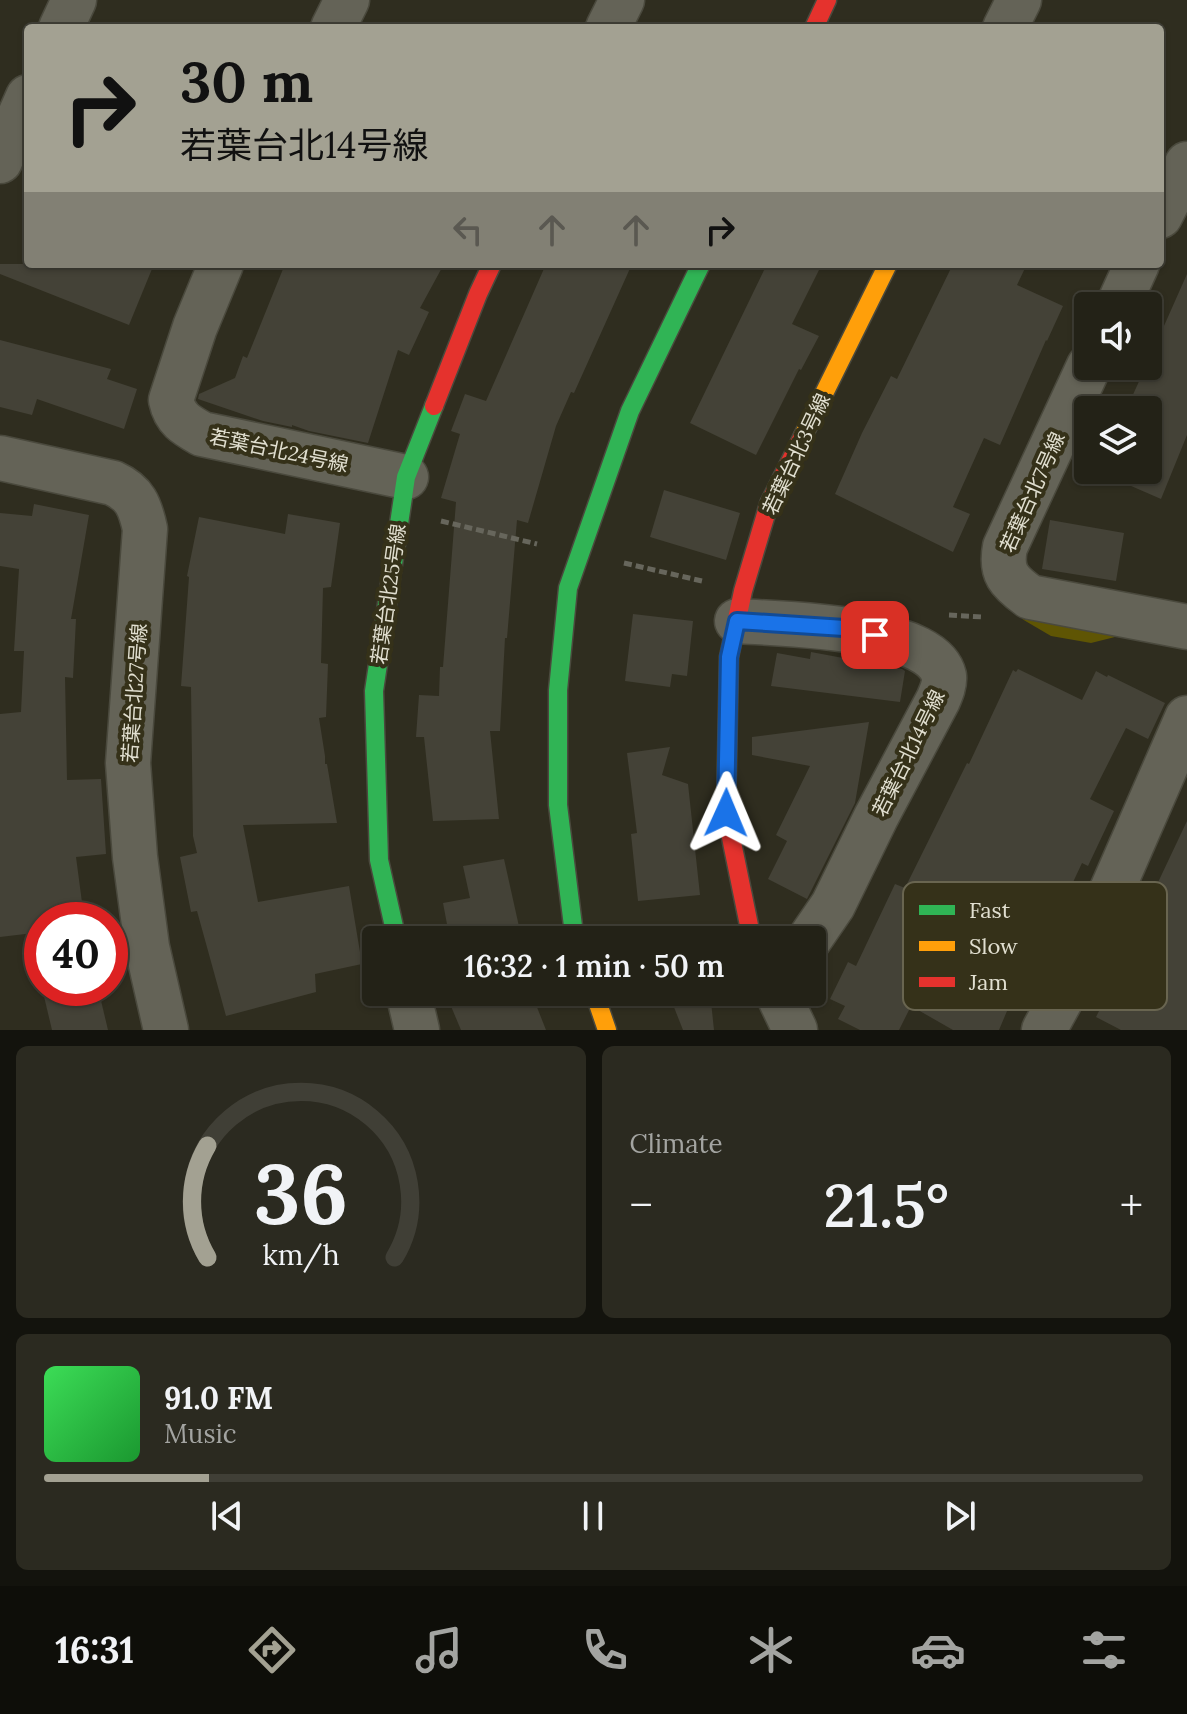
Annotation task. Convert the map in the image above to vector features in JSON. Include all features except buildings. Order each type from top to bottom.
[{"type":"street","points":[[63,24],[74,0]]},
{"type":"street","points":[[335,24],[347,0]]},
{"type":"street","points":[[610,24],[622,0]]},
{"type":"street","points":[[816,24],[827,0]]},
{"type":"street","points":[[1007,24],[1019,0]]},
{"type":"street","points":[[0,161],[24,106]]},
{"type":"street","points":[[1164,208],[1187,164]]},
{"type":"street","name":"若葉台北24号線","points":[[219,268],[195,327],[171,400],[182,423],[202,434],[403,494]]},
{"type":"street","name":"若葉台北25号線","points":[[394,926],[379,860],[374,691],[403,494],[490,268]]},
{"type":"street","points":[[573,926],[558,805],[558,690],[568,588],[630,411],[699,268]]},
{"type":"street","name":"若葉台北3号線","points":[[749,926],[726,813],[729,657],[769,504],[886,268]]},
{"type":"street","points":[[1124,292],[1135,268]]},
{"type":"street","name":"若葉台北7号線","points":[[1083,380],[1005,547],[1002,560],[1005,570],[1012,584],[1030,597],[1187,627]]},
{"type":"street","name":"若葉台北27号線","points":[[0,458],[113,483],[126,489],[141,512],[145,529],[128,763],[135,857],[147,947],[166,1030]]},
{"type":"street","name":"若葉台北14号線","points":[[740,606],[905,643],[933,658],[944,675],[938,700],[833,905],[819,926]]},
{"type":"street","points":[[1115,882],[1187,718]]},
{"type":"street","points":[[411,1006],[417,1030]]},
{"type":"street","points":[[599,1006],[607,1030]]},
{"type":"street","points":[[784,1006],[795,1030]]},
{"type":"street","points":[[1044,1030],[1055,1010]]},
{"type":"path","points":[[403,494],[542,545]]},
{"type":"path","points":[[624,563],[740,606]]},
{"type":"path","points":[[937,617],[962,615],[993,619]]},
{"type":"shaded area","points":[[1022,619],[1123,635],[1091,643],[1051,636]]},
{"type":"traffic: fast","points":[[573,926],[558,805],[558,690],[568,588],[630,411],[699,268]]},
{"type":"traffic: fast","points":[[394,926],[379,860],[374,691],[406,477],[434,406]]},
{"type":"traffic: slow","points":[[803,436],[886,268]]},
{"type":"traffic: slow","points":[[599,1006],[607,1030]]},
{"type":"traffic: jam","points":[[816,24],[827,0]]},
{"type":"traffic: jam","points":[[434,406],[490,268]]},
{"type":"traffic: jam","points":[[749,926],[726,813],[729,657],[743,591],[769,504],[803,436]]},
{"type":"route","points":[[726,813],[729,657],[737,621],[844,628],[875,635]]}]
